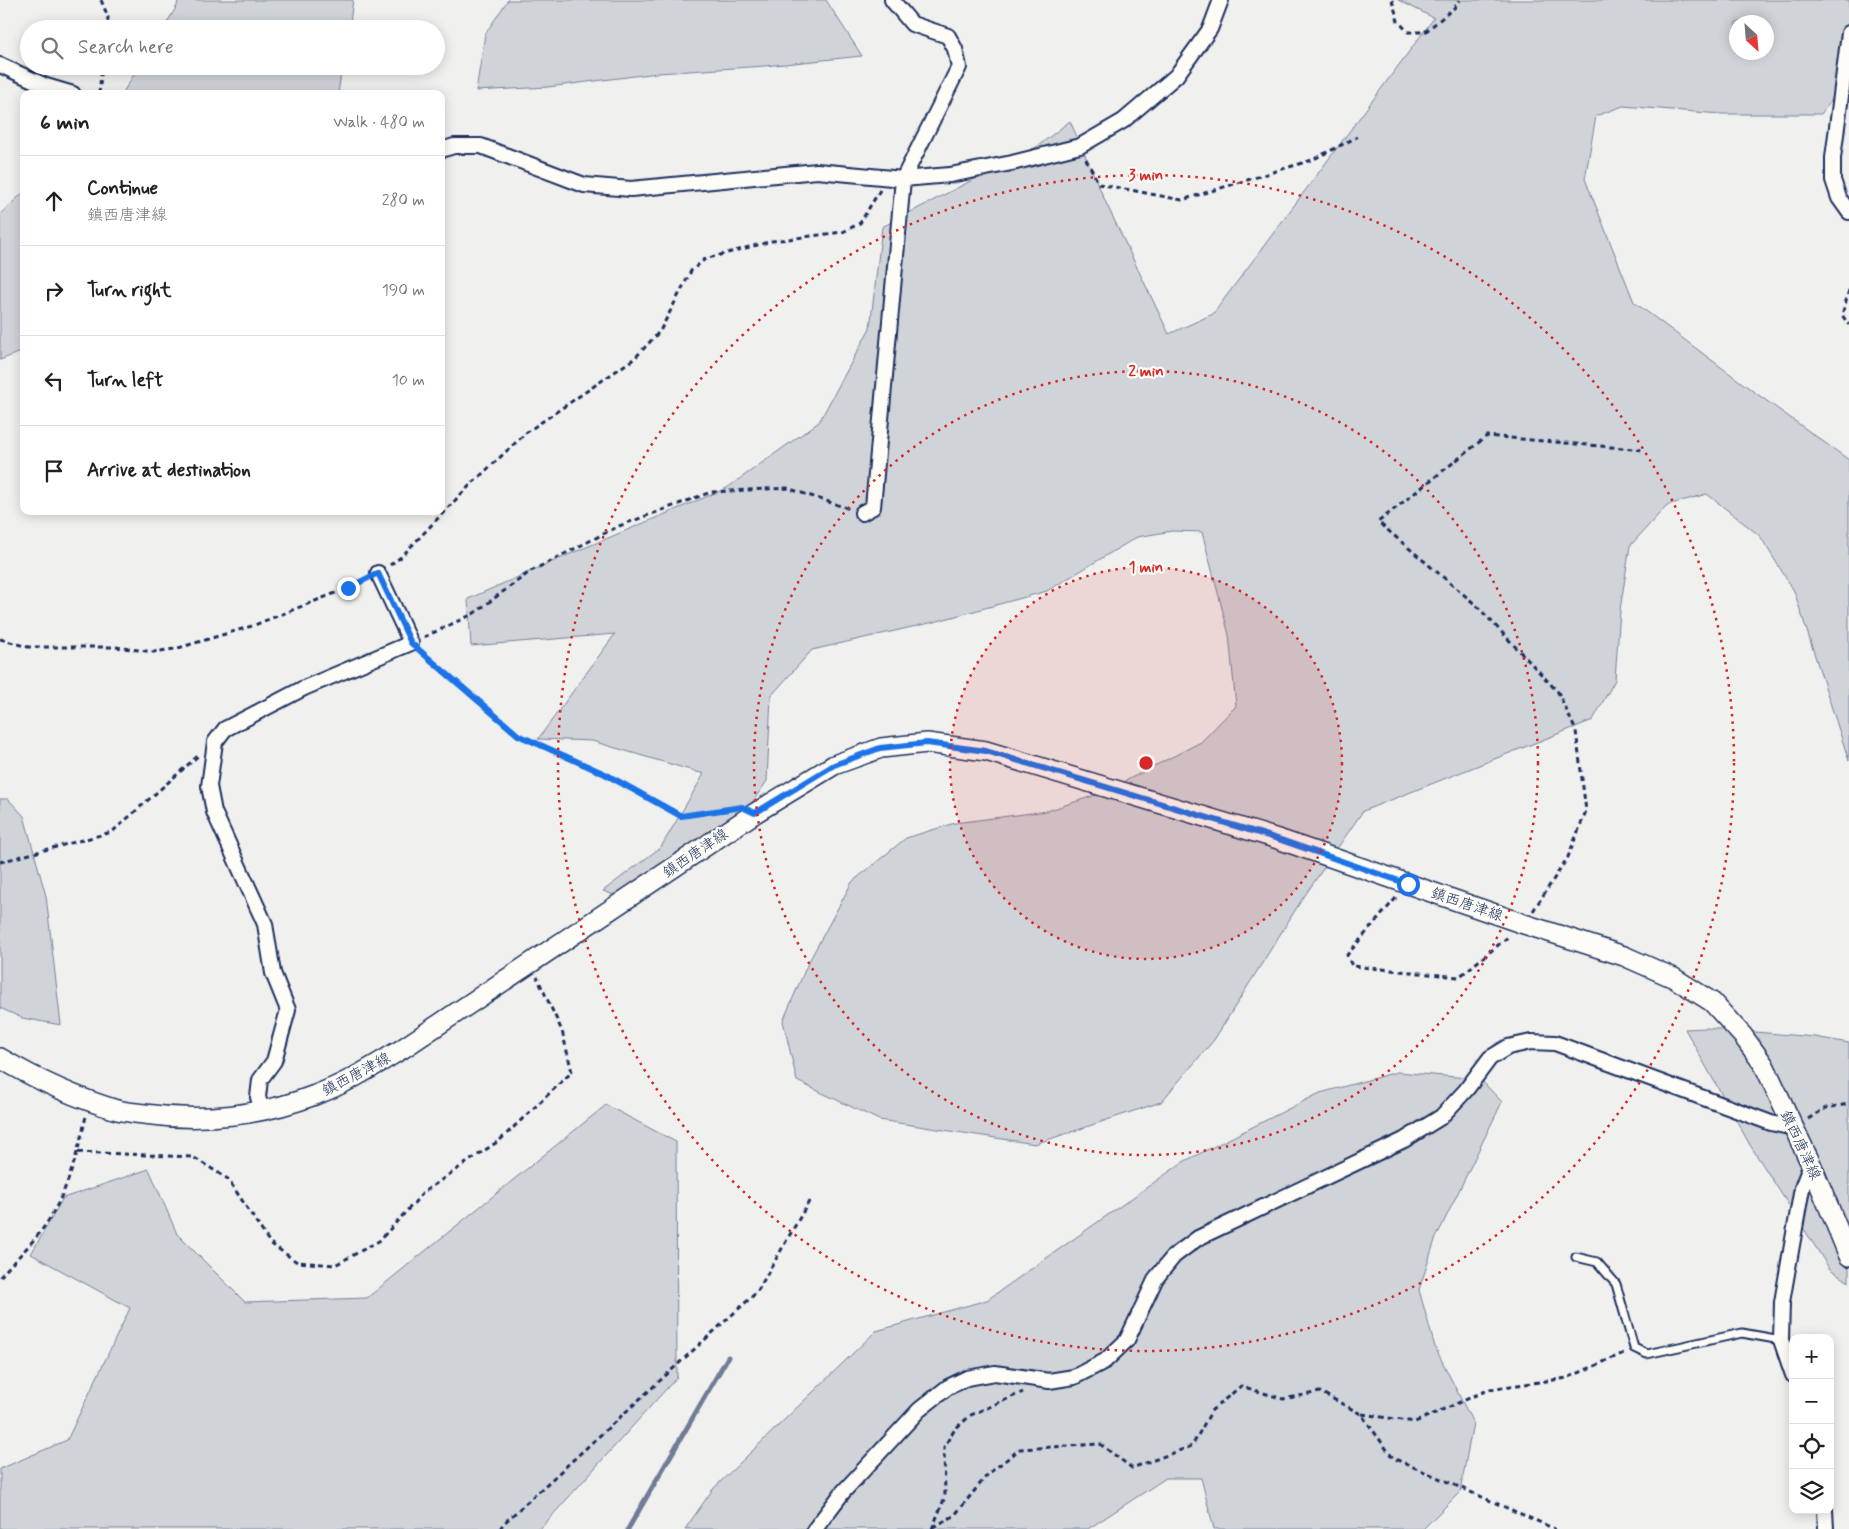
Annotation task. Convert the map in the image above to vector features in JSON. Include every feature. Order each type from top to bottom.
[{"type":"main road","name":"鎮西唐津線","points":[[0,1058],[28,1075],[70,1094],[119,1111],[168,1117],[214,1117],[262,1111],[316,1095],[359,1075],[755,813],[834,765],[880,748],[927,743],[986,751],[1278,839],[1524,924],[1624,956],[1674,978],[1712,1002],[1743,1036],[1764,1065],[1811,1164],[1849,1256]]},
{"type":"street","points":[[862,513],[873,507],[903,179],[959,68],[955,49],[948,36],[912,24],[892,0]]},
{"type":"street","points":[[445,149],[454,146],[481,146],[584,185],[631,189],[817,172],[903,179],[950,175],[1080,146],[1123,121],[1176,76],[1210,29],[1221,0]]},
{"type":"street","points":[[1849,33],[1833,158],[1834,180],[1839,198],[1849,212]]},
{"type":"street","points":[[0,65],[20,74]]},
{"type":"street","points":[[22,75],[60,90]]},
{"type":"street","points":[[262,1111],[258,1097],[260,1080],[274,1061],[288,1010],[273,973],[265,924],[214,812],[209,786],[215,742],[225,729],[304,688],[411,643],[378,573]]},
{"type":"street","points":[[815,1529],[842,1492],[919,1410],[948,1387],[967,1378],[995,1373],[1049,1380],[1074,1376],[1105,1361],[1127,1340],[1156,1278],[1174,1256],[1198,1238],[1404,1140],[1441,1117],[1466,1090],[1490,1058],[1508,1047],[1531,1042],[1555,1043],[1771,1123],[1794,1128]]},
{"type":"street","points":[[1789,1363],[1781,1340],[1782,1302],[1802,1188],[1811,1164]]},
{"type":"street","points":[[1825,1514],[1826,1529]]},
{"type":"lane","points":[[1576,1257],[1597,1262],[1616,1284],[1634,1348],[1647,1354],[1742,1333],[1781,1340]]},
{"type":"path","points":[[101,0],[108,20]]},
{"type":"path","points":[[1392,0],[1398,21],[1408,32],[1425,32],[1454,8],[1460,0]]},
{"type":"path","points":[[99,90],[101,75]]},
{"type":"path","points":[[1080,146],[1099,184],[1182,200],[1312,160],[1357,137]]},
{"type":"path","points":[[445,511],[527,432],[635,358],[660,331],[691,271],[706,259],[772,242],[844,232],[860,223],[886,178]]},
{"type":"path","points":[[1849,290],[1842,315],[1849,325]]},
{"type":"path","points":[[1408,884],[1347,955],[1352,966],[1459,977],[1524,924],[1568,857],[1586,812],[1576,731],[1558,692],[1476,605],[1378,522],[1487,436],[1644,450]]},
{"type":"path","points":[[755,813],[742,807],[681,816],[605,774],[518,735],[411,643],[473,614],[531,571],[619,526],[711,492],[787,488],[862,513]]},
{"type":"path","points":[[0,639],[28,647],[116,647],[153,652],[175,649],[252,626],[348,588],[378,573],[400,557],[441,515]]},
{"type":"path","points":[[0,862],[112,832],[215,742]]},
{"type":"path","points":[[78,1152],[193,1157],[228,1180],[270,1243],[297,1262],[335,1265],[379,1241],[425,1191],[500,1140],[572,1072],[562,1031],[530,963]]},
{"type":"path","points":[[0,1277],[34,1239],[54,1212],[78,1152],[90,1101]]},
{"type":"path","points":[[1794,1128],[1826,1108],[1849,1104]]},
{"type":"path","points":[[500,1529],[503,1524],[757,1292],[811,1198]]},
{"type":"path","points":[[932,1528],[954,1516],[988,1474],[1020,1448],[1100,1444],[1132,1468],[1192,1446],[1212,1410],[1241,1386],[1283,1399],[1320,1392],[1361,1414],[1415,1422],[1490,1389],[1567,1378],[1634,1348]]},
{"type":"path","points":[[932,1528],[945,1497],[944,1447],[955,1429],[971,1415],[1049,1380]]},
{"type":"path","points":[[1361,1414],[1393,1458],[1555,1529]]},
{"type":"shaded area","points":[[178,0],[353,0],[350,20],[168,20],[177,6]]},
{"type":"shaded area","points":[[508,0],[826,0],[862,56],[765,66],[658,73],[548,87],[476,91],[485,34]]},
{"type":"shaded area","points":[[1398,0],[1849,0],[1849,78],[1821,114],[1720,114],[1623,106],[1596,116],[1585,179],[1634,302],[1849,460],[1849,761],[1794,591],[1760,536],[1707,494],[1667,505],[1630,546],[1620,610],[1615,680],[1593,720],[1363,811],[1301,901],[1214,1040],[1161,1102],[1035,1144],[879,1120],[797,1081],[783,1021],[808,963],[852,882],[906,838],[955,823],[1047,811],[1102,793],[1201,742],[1236,706],[1229,635],[1202,532],[1172,531],[1137,537],[1047,591],[934,622],[812,650],[771,696],[767,781],[749,807],[614,895],[603,891],[661,847],[704,774],[592,741],[538,739],[615,634],[471,646],[468,599],[727,488],[819,422],[870,328],[882,227],[1038,146],[1070,121],[1107,205],[1169,334],[1213,314],[1434,18]]},
{"type":"shaded area","points":[[134,75],[341,75],[339,90],[124,90]]},
{"type":"shaded area","points":[[20,196],[20,352],[0,360],[0,214]]},
{"type":"shaded area","points":[[0,799],[8,799],[24,816],[46,896],[61,1025],[22,1018],[0,1008]]},
{"type":"shaded area","points":[[1706,1028],[1815,1037],[1849,1043],[1849,1282],[1829,1268],[1750,1145],[1685,1029]]},
{"type":"shaded area","points":[[1397,1072],[1480,1079],[1502,1102],[1435,1240],[1419,1290],[1435,1347],[1473,1423],[1460,1492],[1423,1529],[1214,1529],[1201,1478],[1166,1478],[1088,1529],[685,1529],[713,1489],[876,1331],[987,1300],[1183,1162],[1320,1093]]},
{"type":"shaded area","points":[[606,1105],[676,1142],[677,1377],[540,1529],[0,1529],[0,1469],[67,1440],[130,1308],[31,1254],[63,1198],[149,1169],[177,1234],[245,1302],[367,1298]]},
{"type":"waterway","points":[[628,1529],[728,1357]]},
{"type":"route","points":[[348,588],[378,573],[411,643],[518,735],[605,774],[681,816],[742,807],[755,813],[834,765],[880,748],[927,743],[986,751],[1278,839],[1408,884]]}]
